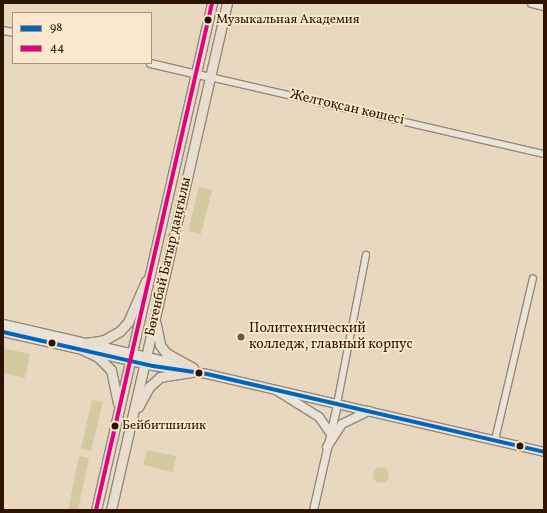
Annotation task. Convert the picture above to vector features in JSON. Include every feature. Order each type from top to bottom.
[{"type":"main road","name":"Бөгенбай Батыр даңғылы","points":[[96,510],[212,3]]},
{"type":"main road","name":"Бөгенбай Батыр даңғылы","points":[[111,510],[227,3]]},
{"type":"main road","points":[[532,3],[544,6]]},
{"type":"main road","points":[[3,332],[85,346],[104,340],[120,331],[128,322],[150,275]]},
{"type":"main road","points":[[156,317],[160,345],[166,353],[193,370]]},
{"type":"main road","points":[[3,324],[131,357],[193,370],[544,452]]},
{"type":"main road","points":[[85,346],[110,370],[119,410]]},
{"type":"main road","points":[[132,417],[153,382],[160,377],[193,370]]},
{"type":"main road","points":[[276,390],[319,417],[330,433]]},
{"type":"main road","points":[[327,447],[342,424],[369,411]]},
{"type":"street","name":"Желтоқсан көшесі","points":[[152,63],[544,154]]},
{"type":"street","points":[[313,510],[337,404],[366,255]]},
{"type":"street","points":[[495,440],[533,278]]},
{"type":"shaded area","points":[[199,187],[212,190],[201,234],[188,231]]},
{"type":"shaded area","points":[[3,348],[30,354],[25,378],[3,373]]},
{"type":"shaded area","points":[[92,400],[103,402],[91,451],[81,449]]},
{"type":"shaded area","points":[[147,450],[176,456],[173,472],[143,465]]},
{"type":"shaded area","points":[[79,456],[89,458],[78,510],[68,510]]},
{"type":"shaded area","points":[[381,467],[388,472],[389,475],[384,482],[381,483],[374,478],[373,475],[378,468]]},
{"type":"transit line","name":"44","points":[[96,510],[212,3]]},
{"type":"transit line","name":"98","points":[[3,332],[153,366],[207,374],[544,452]]},
{"type":"place","name":"Музыкальная Академия","points":[[208,20]]},
{"type":"place","name":"Политехнический колледж, главный корпус","points":[[241,337]]},
{"type":"place","name":"Бейбитшилик","points":[[115,426]]}]
